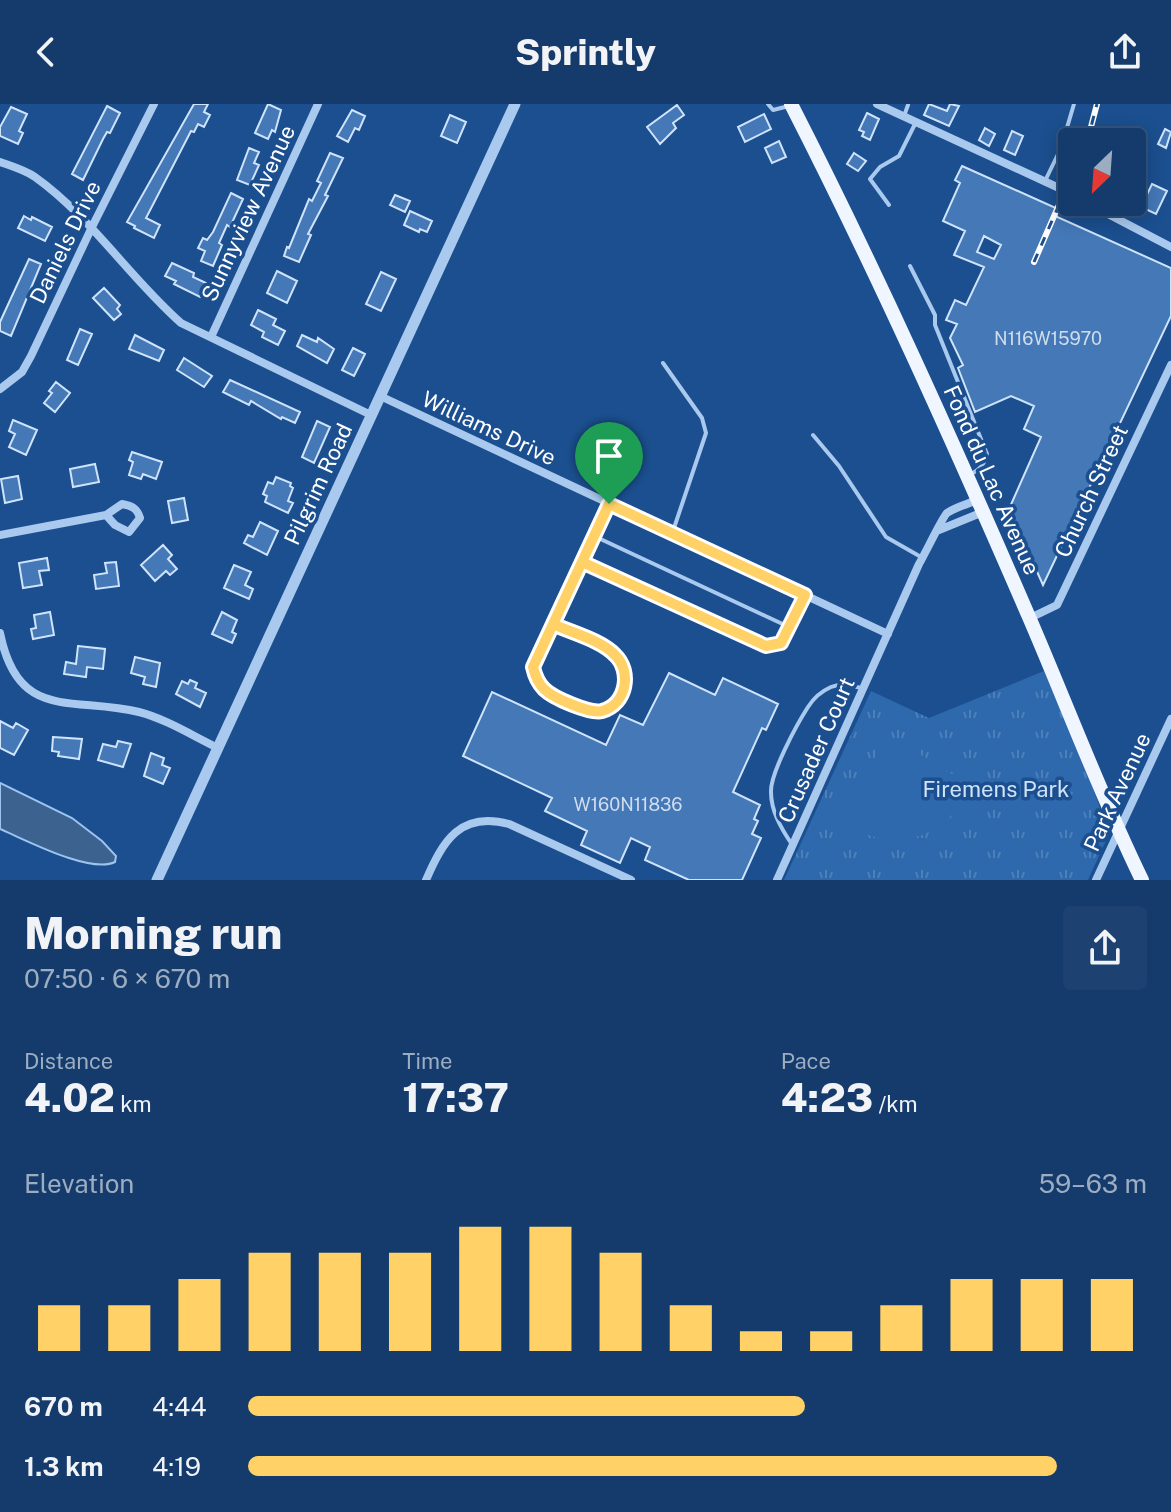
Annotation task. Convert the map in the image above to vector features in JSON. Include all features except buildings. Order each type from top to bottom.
[{"type":"main road","name":"Fond du Lac Avenue","points":[[791,104],[871,266],[980,506],[1118,831],[1142,880]]},
{"type":"street","name":"Daniels Drive","points":[[0,389],[22,372],[31,356],[154,104]]},
{"type":"street","name":"Sunnyview Avenue","points":[[211,337],[318,104]]},
{"type":"street","name":"Pilgrim Road","points":[[157,880],[515,104]]},
{"type":"street","points":[[877,104],[1058,187]]},
{"type":"street","points":[[0,162],[33,175],[92,227],[157,302],[181,323],[371,415]]},
{"type":"street","points":[[1112,216],[1171,247]]},
{"type":"street","name":"Church Street","points":[[1030,618],[1057,605],[1171,365]]},
{"type":"street","name":"Williams Drive","points":[[380,396],[888,634]]},
{"type":"street","name":"Crusader Court","points":[[777,880],[923,558],[939,530],[980,506]]},
{"type":"street","points":[[0,535],[106,515]]},
{"type":"street","points":[[0,633],[11,671],[37,696],[52,702],[142,713],[218,748]]},
{"type":"street","name":"Park Avenue","points":[[1096,880],[1171,719]]},
{"type":"street","points":[[426,880],[444,842],[458,829],[475,822],[496,820],[631,880]]},
{"type":"lane","points":[[768,104],[773,110],[791,104]]},
{"type":"lane","points":[[1045,181],[1061,148],[1074,104]]},
{"type":"lane","points":[[904,116],[908,105]]},
{"type":"lane","points":[[889,205],[870,179],[880,167],[899,156],[916,122]]},
{"type":"lane","points":[[910,266],[935,315],[935,325],[987,454],[985,463],[966,476]]},
{"type":"lane","points":[[663,363],[702,418],[706,433],[672,533]]},
{"type":"lane","points":[[813,435],[839,466],[886,537],[923,558]]},
{"type":"lane","points":[[553,624],[614,653],[622,663],[626,685],[612,706],[601,712],[589,710],[545,690],[535,677],[533,667],[553,624],[582,562],[594,536],[609,504]]},
{"type":"lane","points":[[594,536],[789,627]]},
{"type":"lane","points":[[582,562],[766,646],[781,643],[805,595]]},
{"type":"lane","points":[[793,845],[781,828],[773,807],[770,789],[779,767],[808,706],[819,694],[846,684],[863,689]]},
{"type":"green space","name":"Firemens Park","points":[[1044,671],[1081,755],[1108,830],[1088,880],[784,880],[871,691],[929,718]]},
{"type":"green space","points":[[900,742],[973,787],[960,806],[946,821],[930,831],[913,838],[896,840],[858,831],[838,820],[884,744]]},
{"type":"shaded area","points":[[0,783],[72,818],[102,841],[116,856],[115,862],[104,864],[74,860],[0,829]]},
{"type":"railway","points":[[1091,128],[1097,104]]},
{"type":"railway","points":[[1034,262],[1058,207]]},
{"type":"route","points":[[609,504],[533,667],[535,677],[545,690],[589,710],[601,712],[612,706],[626,685],[622,663],[614,653],[553,624],[582,562],[766,646],[774,647],[781,643],[805,595],[609,504]]}]
